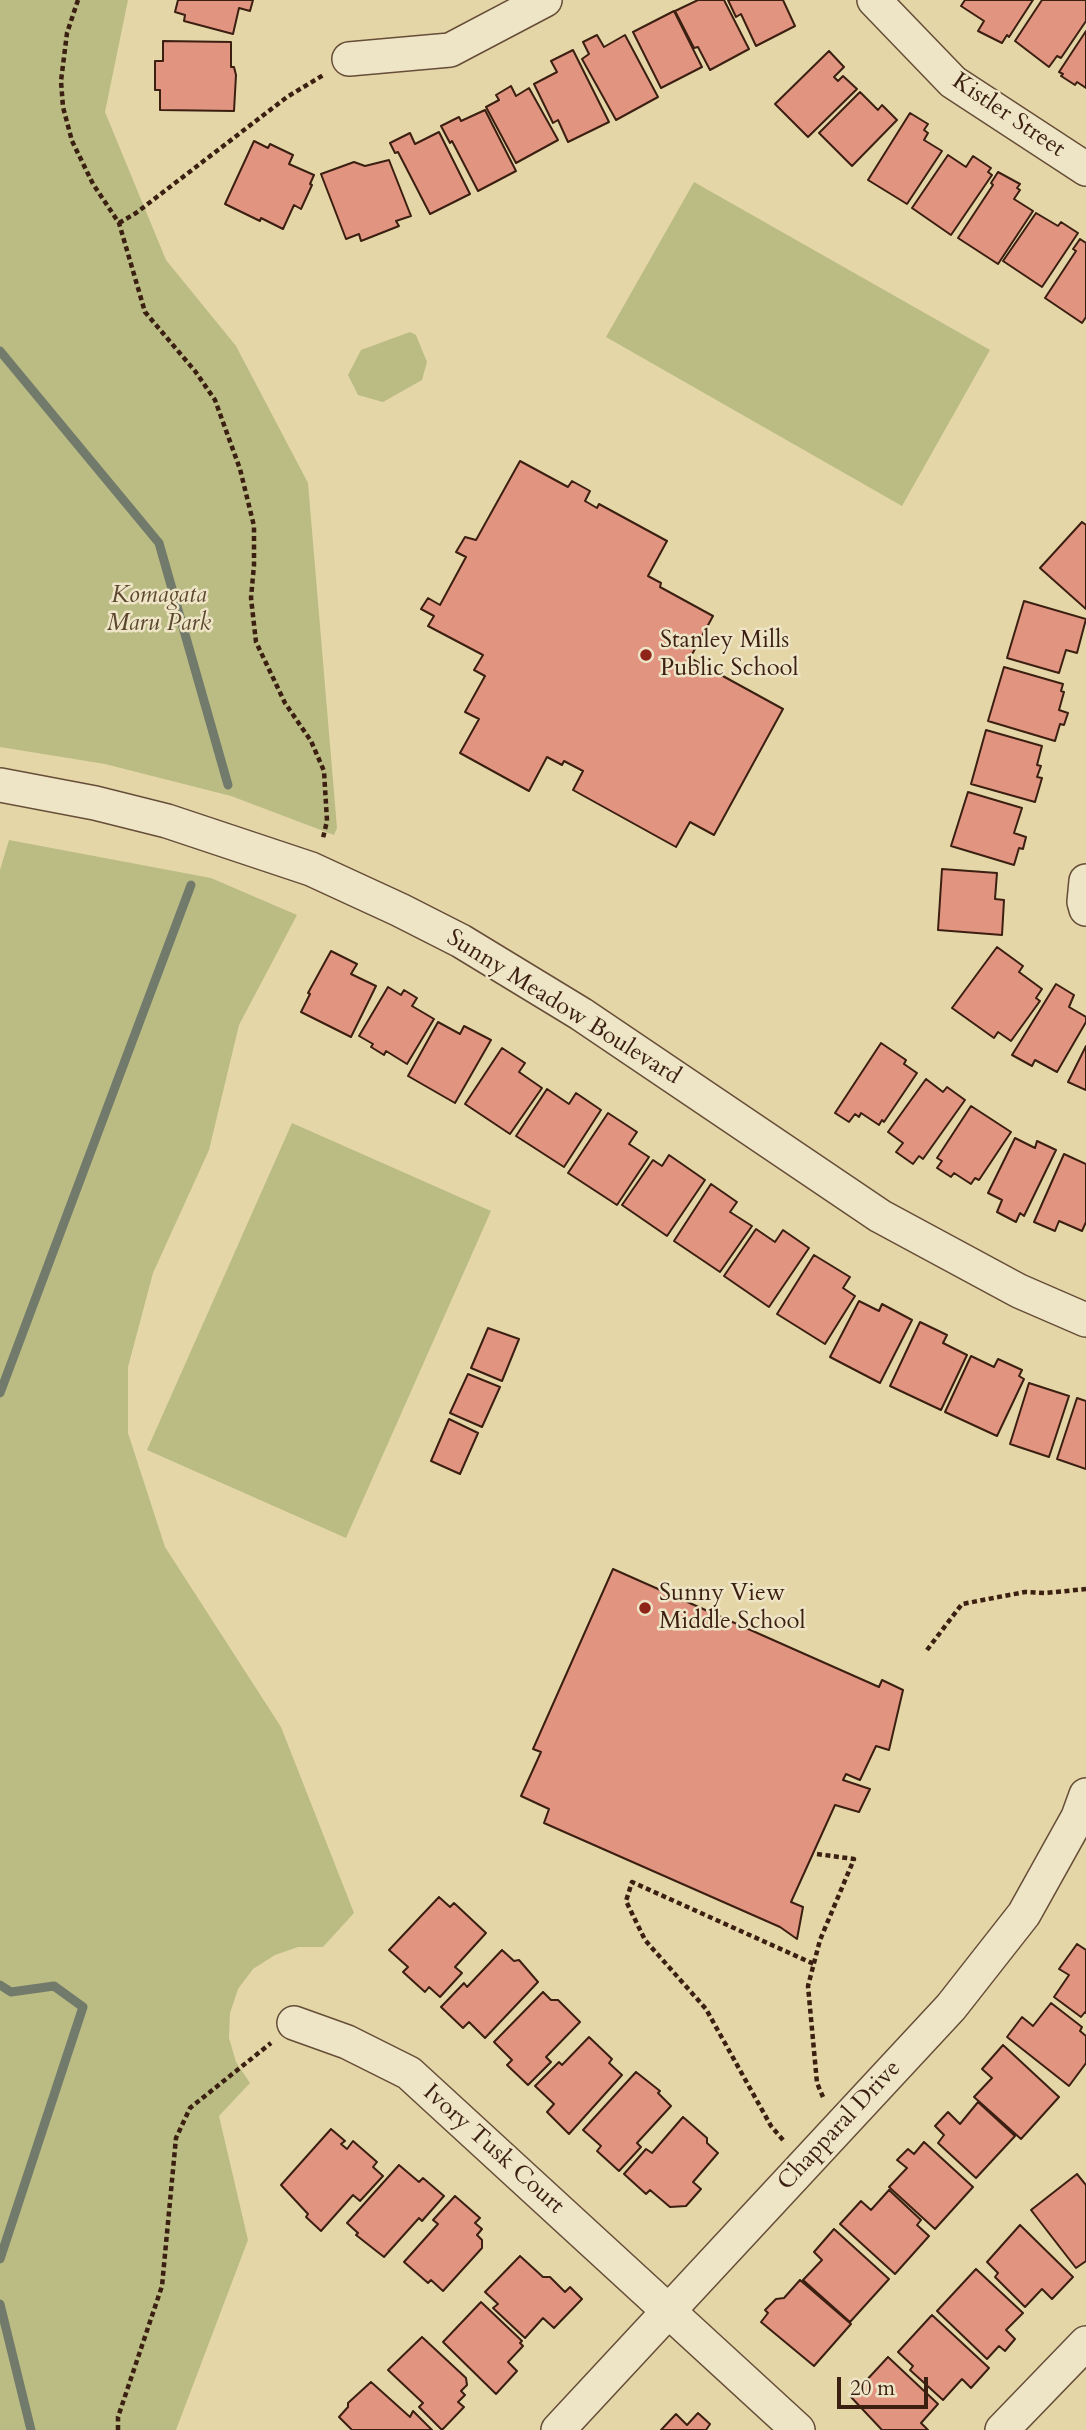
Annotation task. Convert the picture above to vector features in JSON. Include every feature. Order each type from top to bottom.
[{"type":"street","points":[[349,59],[450,50],[545,0]]},
{"type":"street","name":"Kistler Street","points":[[874,0],[953,82],[1086,169]]},
{"type":"street","name":"Sunny Meadow Boulevard","points":[[0,785],[107,806],[239,844],[311,869],[400,910],[461,941],[581,1014],[880,1216],[1019,1291],[1086,1320]]},
{"type":"street","points":[[1086,881],[1086,909]]},
{"type":"street","name":"Chapparal Drive","points":[[558,2430],[951,2007],[1024,1914],[1077,1817],[1086,1795]]},
{"type":"street","name":"Ivory Tusk Court","points":[[294,2023],[348,2042],[408,2073],[798,2430]]},
{"type":"street","points":[[1002,2430],[1086,2343]]},
{"type":"path","points":[[78,0],[67,33],[61,81],[63,107],[72,141],[93,184],[119,223],[145,312],[195,371],[215,400],[240,469],[254,526],[251,598],[256,642],[285,703],[311,741],[324,771],[327,821],[323,838]]},
{"type":"path","points":[[119,223],[136,214],[287,97],[349,59]]},
{"type":"path","points":[[927,1650],[962,1604],[1025,1592],[1086,1589]]},
{"type":"path","points":[[817,1854],[854,1859],[820,1940],[808,1986],[817,2083],[823,2097]]},
{"type":"path","points":[[783,2140],[771,2126],[706,2009],[645,1940],[625,1901],[632,1882],[814,1964]]},
{"type":"path","points":[[118,2430],[118,2417],[162,2286],[176,2138],[190,2108],[294,2023]]},
{"type":"green space","name":"Komagata Maru Park","points":[[0,0],[128,0],[105,112],[166,260],[236,346],[308,483],[337,828],[334,835],[231,796],[105,764],[0,747]]},
{"type":"green space","points":[[694,182],[990,350],[902,506],[606,337]]},
{"type":"green space","points":[[410,332],[416,335],[427,362],[422,380],[383,402],[358,395],[348,375],[361,350]]},
{"type":"green space","points":[[9,840],[211,878],[297,915],[239,1025],[209,1150],[153,1273],[128,1367],[128,1433],[165,1547],[281,1727],[354,1913],[323,1947],[298,1947],[275,1955],[253,1969],[238,1989],[230,2013],[229,2038],[236,2062],[250,2083],[219,2116],[248,2240],[176,2430],[0,2430],[0,870]]},
{"type":"green space","points":[[292,1123],[491,1211],[346,1538],[147,1450]]},
{"type":"building","points":[[178,0],[253,0],[250,11],[239,8],[233,34],[184,21],[185,15],[175,12]]},
{"type":"building","points":[[698,0],[724,0],[749,49],[710,70],[698,47],[694,48],[675,11]]},
{"type":"building","points":[[728,0],[783,0],[795,26],[756,46],[741,14],[736,17]]},
{"type":"building","points":[[965,0],[1033,0],[1009,37],[1007,35],[1002,43],[978,31],[984,21],[961,6]]},
{"type":"building","points":[[1042,0],[1086,0],[1086,21],[1061,58],[1057,56],[1049,67],[1015,41]]},
{"type":"building","points":[[674,11],[702,67],[661,88],[633,32]]},
{"type":"building","points":[[1086,31],[1086,88],[1077,82],[1075,85],[1059,72]]},
{"type":"building","points":[[597,35],[604,47],[625,35],[658,97],[616,120],[582,59],[589,54],[583,42]]},
{"type":"building","points":[[163,41],[231,42],[231,67],[234,67],[236,75],[234,111],[160,110],[160,90],[155,90],[155,61],[163,61]]},
{"type":"building","points":[[573,50],[609,122],[568,142],[558,120],[553,123],[534,84],[557,72],[551,61]]},
{"type":"building","points":[[829,51],[844,67],[834,77],[838,81],[843,76],[857,89],[808,137],[775,104]]},
{"type":"building","points":[[511,86],[516,96],[529,88],[558,140],[516,163],[486,107],[499,100],[496,95]]},
{"type":"building","points":[[860,92],[878,110],[882,105],[897,120],[852,166],[819,133]]},
{"type":"building","points":[[485,110],[516,171],[478,191],[452,141],[450,143],[441,126],[459,117],[461,121]]},
{"type":"building","points":[[910,113],[928,124],[924,130],[928,133],[924,140],[942,151],[907,204],[868,180]]},
{"type":"building","points":[[439,132],[470,194],[430,214],[398,152],[395,153],[390,143],[410,133],[415,144]]},
{"type":"building","points":[[254,141],[268,148],[270,144],[293,155],[289,164],[314,175],[301,209],[294,205],[283,229],[225,204]]},
{"type":"building","points":[[948,155],[966,167],[973,156],[991,168],[988,172],[992,175],[951,235],[912,208]]},
{"type":"building","points":[[389,160],[411,216],[396,221],[399,226],[361,241],[359,234],[346,239],[321,174],[354,162],[365,166]]},
{"type":"building","points":[[998,172],[1020,184],[1017,188],[1020,190],[1014,199],[1033,211],[998,264],[958,238],[993,185],[991,183]]},
{"type":"building","points":[[1036,213],[1058,226],[1061,222],[1078,233],[1042,287],[1003,261]]},
{"type":"building","points":[[1080,239],[1086,243],[1086,317],[1082,323],[1045,298],[1076,251],[1073,249]]},
{"type":"building","points":[[520,461],[568,487],[572,481],[590,491],[585,501],[597,508],[599,504],[667,541],[648,576],[661,583],[660,587],[713,616],[690,658],[783,709],[714,835],[690,822],[676,847],[573,790],[583,771],[564,761],[562,765],[547,757],[529,791],[460,753],[479,719],[465,712],[485,676],[474,670],[483,655],[428,626],[434,616],[421,609],[428,598],[440,605],[466,557],[456,552],[465,537],[476,540]]},
{"type":"building","points":[[1082,522],[1086,525],[1086,609],[1040,568]]},
{"type":"building","points":[[1024,601],[1086,619],[1077,653],[1066,650],[1059,673],[1007,658]]},
{"type":"building","points":[[1004,667],[1063,684],[1061,691],[1064,692],[1059,710],[1068,713],[1064,725],[1060,724],[1055,741],[988,721]]},
{"type":"building","points":[[986,730],[1042,746],[1037,765],[1041,766],[1037,777],[1042,778],[1035,802],[971,784]]},
{"type":"building","points":[[968,792],[1022,808],[1014,833],[1026,837],[1023,849],[1019,848],[1014,865],[951,846]]},
{"type":"building","points":[[942,869],[997,873],[995,899],[1004,900],[1002,935],[938,930]]},
{"type":"building","points":[[997,947],[1023,966],[1019,972],[1042,989],[1036,998],[1040,1001],[1011,1041],[998,1032],[994,1038],[952,1008]]},
{"type":"building","points":[[331,951],[357,964],[351,974],[376,986],[351,1037],[301,1012],[310,994],[308,993]]},
{"type":"building","points":[[1056,984],[1074,995],[1069,1007],[1086,1017],[1086,1022],[1057,1072],[1035,1060],[1032,1066],[1012,1055]]},
{"type":"building","points":[[388,987],[401,995],[404,990],[417,998],[412,1006],[434,1019],[407,1064],[386,1051],[384,1055],[371,1047],[373,1044],[359,1036]]},
{"type":"building","points":[[438,1022],[460,1034],[464,1026],[491,1040],[455,1103],[408,1076]]},
{"type":"building","points":[[881,1043],[906,1060],[904,1064],[917,1073],[884,1122],[882,1120],[879,1125],[861,1113],[859,1117],[855,1114],[849,1122],[835,1113]]},
{"type":"building","points":[[1086,1046],[1086,1090],[1068,1082]]},
{"type":"building","points":[[502,1048],[525,1063],[519,1072],[542,1088],[510,1134],[465,1104]]},
{"type":"building","points":[[926,1079],[943,1092],[947,1087],[965,1100],[923,1159],[919,1156],[913,1164],[896,1152],[903,1143],[888,1132]]},
{"type":"building","points":[[547,1089],[569,1104],[576,1093],[601,1110],[564,1167],[516,1136]]},
{"type":"building","points":[[971,1106],[1011,1132],[979,1180],[975,1178],[971,1184],[954,1173],[951,1177],[937,1168],[942,1161],[937,1158]]},
{"type":"building","points":[[608,1113],[637,1132],[629,1144],[649,1157],[617,1205],[568,1173]]},
{"type":"building","points":[[1015,1138],[1035,1148],[1037,1141],[1056,1150],[1024,1216],[1020,1213],[1016,1222],[997,1212],[1002,1200],[988,1193]]},
{"type":"building","points":[[1064,1154],[1086,1164],[1086,1222],[1082,1231],[1059,1221],[1055,1231],[1034,1222]]},
{"type":"building","points":[[669,1155],[705,1180],[667,1236],[622,1205],[653,1160],[662,1166]]},
{"type":"building","points":[[711,1184],[737,1202],[730,1212],[752,1226],[720,1272],[674,1241]]},
{"type":"building","points":[[756,1229],[775,1242],[783,1230],[809,1248],[769,1307],[724,1276]]},
{"type":"building","points":[[814,1255],[850,1277],[843,1288],[855,1296],[825,1344],[777,1314]]},
{"type":"building","points":[[859,1301],[879,1311],[882,1304],[912,1320],[880,1383],[830,1357]]},
{"type":"building","points":[[920,1322],[947,1335],[943,1343],[967,1355],[941,1410],[890,1386]]},
{"type":"building","points":[[488,1328],[519,1339],[502,1381],[471,1368]]},
{"type":"building","points":[[971,1356],[994,1367],[998,1359],[1022,1370],[1019,1376],[1024,1379],[997,1436],[945,1412]]},
{"type":"building","points":[[468,1374],[500,1387],[482,1427],[450,1413]]},
{"type":"building","points":[[1029,1383],[1069,1396],[1049,1457],[1010,1444]]},
{"type":"building","points":[[1077,1398],[1086,1401],[1086,1469],[1057,1459]]},
{"type":"building","points":[[449,1419],[478,1433],[460,1474],[431,1461]]},
{"type":"building","points":[[613,1569],[879,1687],[882,1680],[903,1690],[889,1750],[876,1746],[860,1780],[846,1774],[843,1780],[870,1789],[859,1812],[835,1805],[791,1902],[803,1907],[797,1939],[780,1927],[544,1823],[549,1809],[521,1796],[541,1752],[533,1749]]},
{"type":"building","points":[[439,1897],[450,1907],[454,1903],[486,1933],[455,1967],[462,1973],[440,1997],[429,1987],[425,1992],[403,1972],[408,1967],[389,1950]]},
{"type":"building","points":[[1077,1944],[1086,1950],[1086,2013],[1081,2017],[1054,1997],[1069,1975],[1059,1969]]},
{"type":"building","points":[[502,1950],[514,1961],[519,1960],[538,1982],[485,2038],[469,2022],[463,2028],[441,2007],[464,1983],[467,1987]]},
{"type":"building","points":[[543,1992],[551,2000],[558,2000],[580,2022],[546,2057],[551,2062],[528,2085],[507,2065],[512,2060],[494,2042]]},
{"type":"building","points":[[1051,2003],[1082,2027],[1080,2031],[1086,2036],[1086,2063],[1069,2086],[1007,2037],[1022,2017],[1033,2026]]},
{"type":"building","points":[[589,2037],[612,2059],[609,2063],[622,2075],[569,2134],[547,2112],[554,2104],[535,2086],[559,2062],[562,2065]]},
{"type":"building","points":[[1003,2045],[1059,2097],[1021,2139],[974,2097],[992,2078],[982,2069]]},
{"type":"building","points":[[636,2072],[660,2091],[658,2093],[671,2106],[637,2143],[641,2147],[619,2171],[597,2151],[601,2146],[583,2130]]},
{"type":"building","points":[[978,2102],[1015,2136],[976,2178],[938,2143],[944,2135],[935,2126],[948,2112],[960,2124]]},
{"type":"building","points":[[683,2117],[707,2138],[707,2143],[718,2153],[693,2182],[701,2189],[686,2206],[670,2207],[650,2190],[646,2194],[624,2174],[646,2149],[652,2153]]},
{"type":"building","points":[[331,2129],[345,2141],[341,2144],[347,2149],[353,2141],[377,2162],[373,2167],[383,2176],[360,2201],[353,2195],[321,2231],[306,2217],[308,2214],[281,2185]]},
{"type":"building","points":[[924,2142],[973,2187],[935,2229],[889,2187],[907,2168],[897,2160],[908,2149],[914,2154]]},
{"type":"building","points":[[399,2165],[419,2182],[423,2178],[444,2196],[422,2221],[419,2218],[384,2257],[356,2235],[358,2233],[347,2223]]},
{"type":"building","points":[[1077,2174],[1086,2185],[1086,2261],[1076,2268],[1031,2210]]},
{"type":"building","points":[[889,2190],[921,2220],[917,2225],[929,2236],[895,2274],[840,2224],[861,2201],[871,2210]]},
{"type":"building","points":[[455,2196],[480,2218],[475,2223],[482,2229],[477,2235],[482,2240],[482,2248],[443,2291],[431,2280],[428,2283],[404,2262],[438,2224],[433,2220]]},
{"type":"building","points":[[1020,2225],[1073,2277],[1052,2299],[1042,2289],[1025,2307],[995,2277],[998,2273],[987,2262]]},
{"type":"building","points":[[834,2229],[889,2279],[850,2322],[803,2280],[822,2260],[814,2252]]},
{"type":"building","points":[[520,2256],[543,2277],[550,2277],[565,2292],[570,2287],[582,2299],[554,2328],[543,2318],[525,2338],[493,2308],[498,2304],[485,2292]]},
{"type":"building","points":[[976,2269],[1023,2313],[1006,2330],[1015,2339],[1005,2351],[999,2346],[987,2359],[937,2311]]},
{"type":"building","points":[[800,2280],[851,2324],[814,2366],[761,2322],[768,2313],[765,2310],[776,2299],[784,2298]]},
{"type":"building","points":[[481,2302],[522,2341],[520,2343],[523,2346],[508,2362],[517,2371],[496,2394],[443,2342]]},
{"type":"building","points":[[932,2315],[989,2368],[971,2388],[962,2379],[943,2400],[910,2370],[913,2366],[898,2352]]},
{"type":"building","points":[[422,2337],[466,2378],[467,2385],[461,2391],[465,2395],[458,2402],[464,2407],[442,2430],[419,2407],[423,2403],[388,2370]]},
{"type":"building","points":[[888,2357],[938,2404],[921,2423],[928,2430],[882,2430],[851,2397]]},
{"type":"building","points":[[371,2382],[410,2417],[413,2411],[432,2430],[352,2430],[339,2417],[348,2407],[348,2403]]},
{"type":"building","points":[[698,2413],[710,2424],[706,2430],[661,2430],[676,2414],[687,2425]]},
{"type":"waterway","points":[[0,351],[159,543],[228,785]]},
{"type":"waterway","points":[[0,1393],[191,885]]},
{"type":"waterway","points":[[0,1985],[11,1992],[54,1986],[83,2007],[0,2259]]},
{"type":"waterway","points":[[0,2304],[31,2430]]},
{"type":"place","name":"Stanley Mills Public School","points":[[646,655]]},
{"type":"place","name":"Sunny View Middle School","points":[[645,1608]]}]
